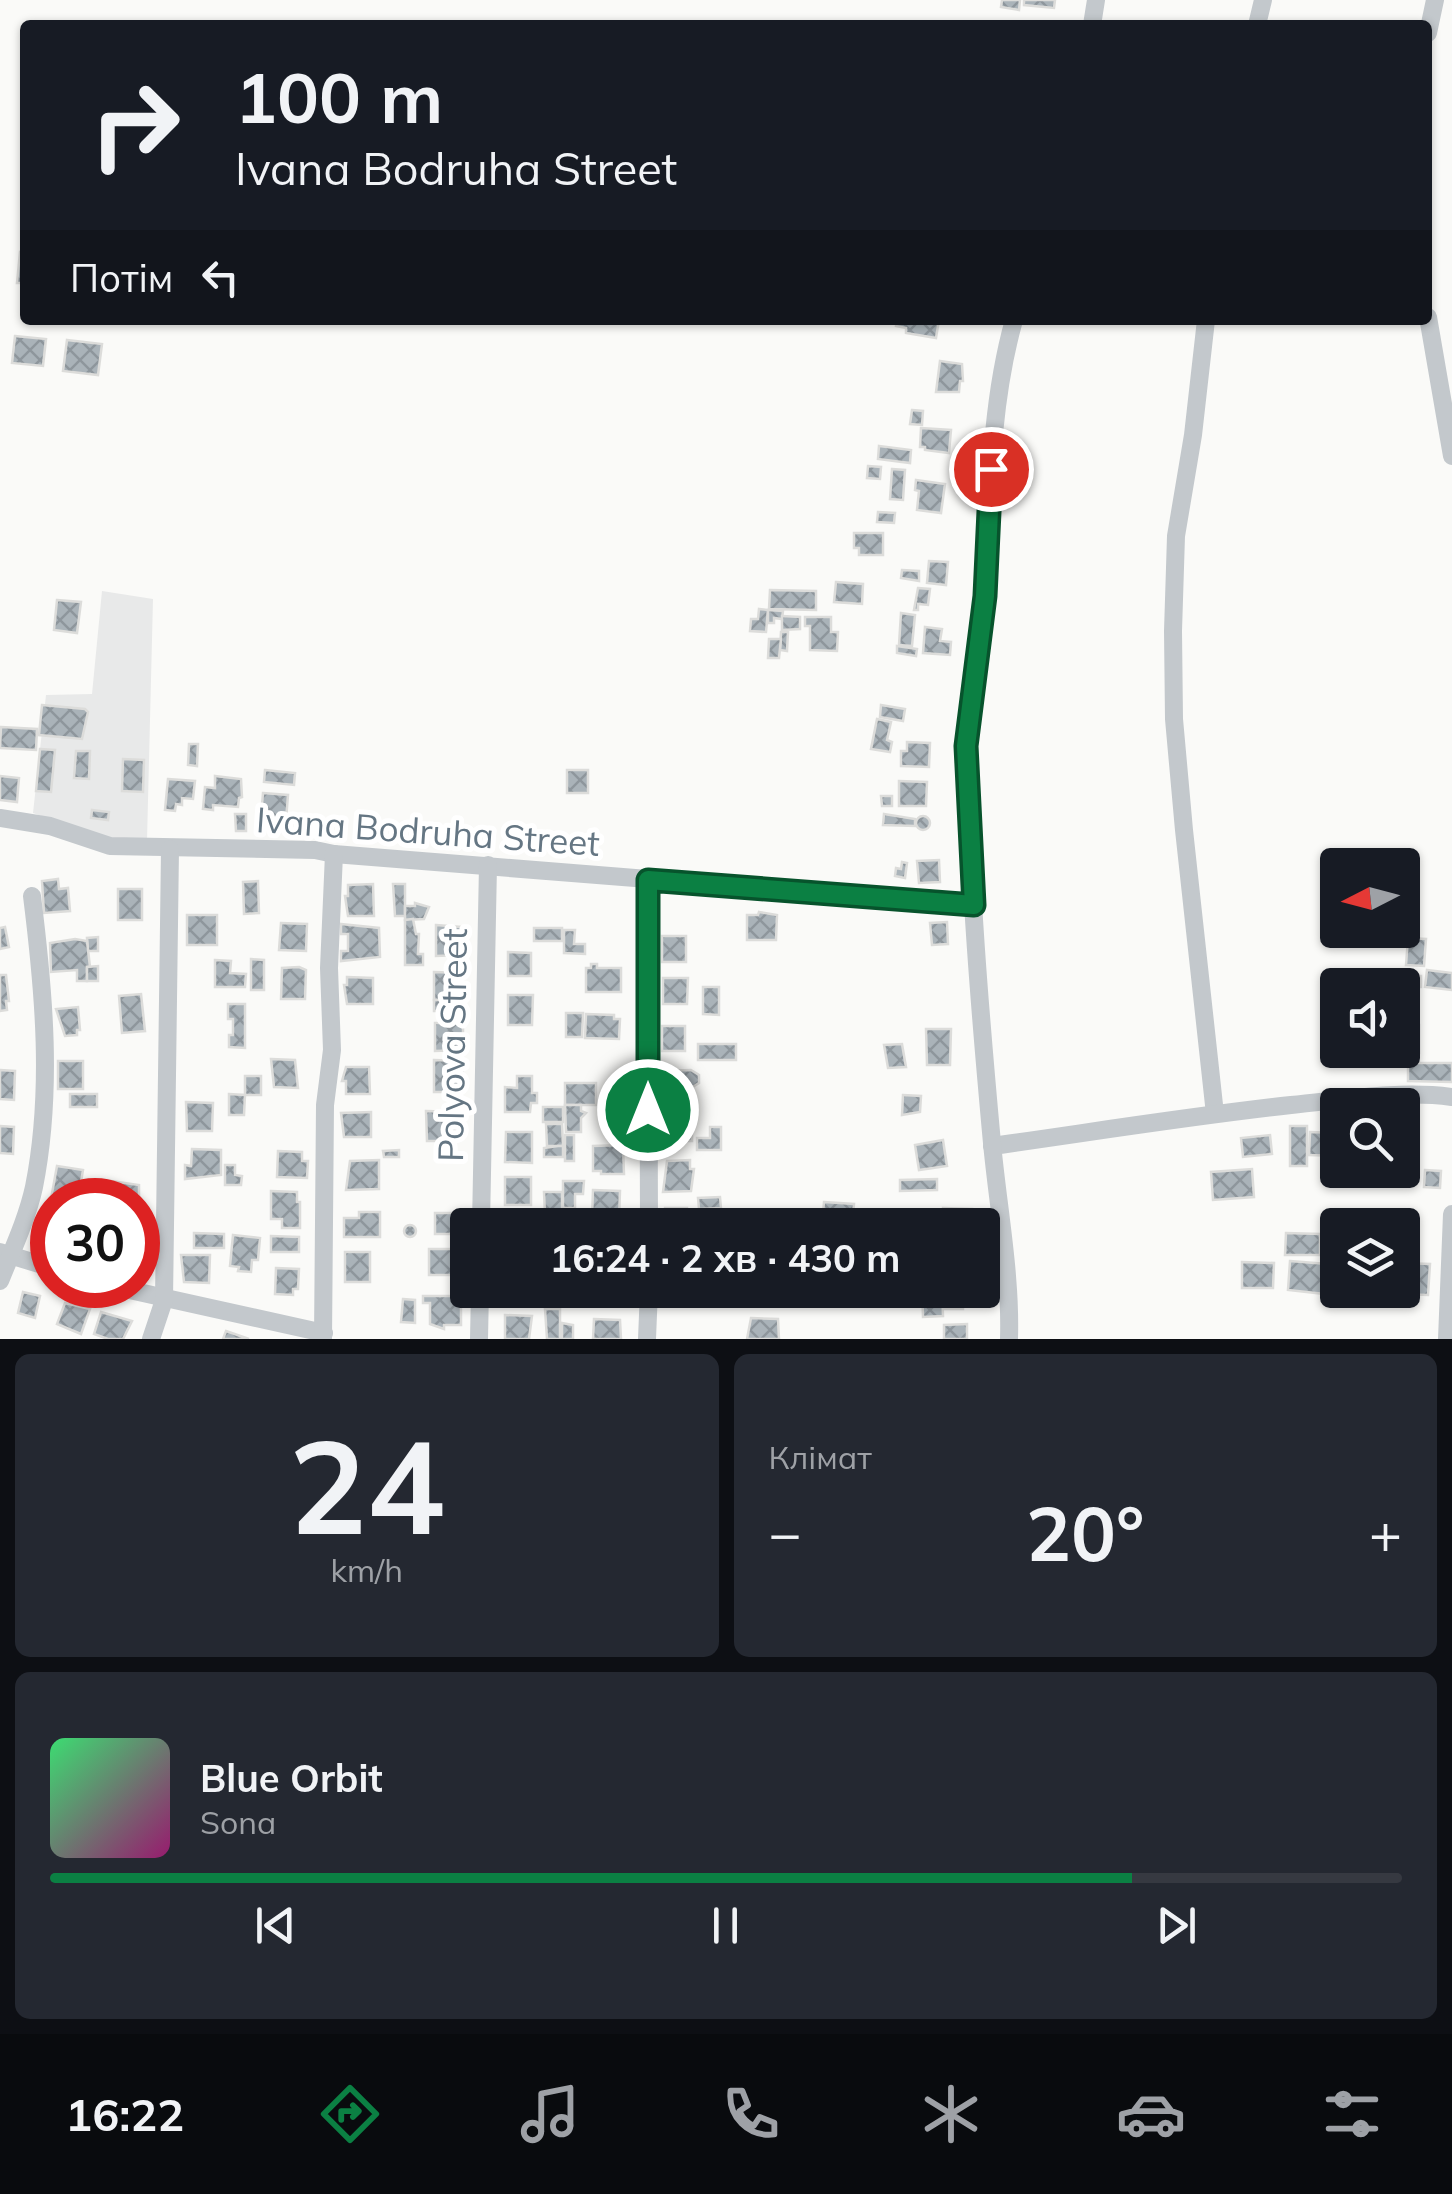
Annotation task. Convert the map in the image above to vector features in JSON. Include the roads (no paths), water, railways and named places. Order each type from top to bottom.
[{"type":"street","points":[[1009,1339],[1010,1296],[992,1146],[974,905],[967,736],[985,596],[991,469],[1005,356],[1013,325]]},
{"type":"street","points":[[1205,325],[1176,536],[1173,631],[1174,719],[1214,1114]]},
{"type":"street","points":[[1430,325],[1447,401],[1452,456]]},
{"type":"street","name":"Ivana Bodruha Street","points":[[0,818],[50,826],[102,844],[170,849],[302,849],[974,905]]},
{"type":"street","points":[[151,1339],[164,1300],[170,849]]},
{"type":"street","points":[[160,1299],[324,1336],[325,1105],[332,1050],[328,968],[334,854]]},
{"type":"street","name":"Polyova Street","points":[[481,1208],[488,866]]},
{"type":"street","points":[[648,880],[648,1208]]},
{"type":"street","points":[[0,1281],[5,1253],[33,1190],[43,1124],[44,999],[32,896]]},
{"type":"street","points":[[992,1146],[1214,1114],[1380,1096],[1452,1096]]},
{"type":"street","points":[[1446,1339],[1452,1214]]},
{"type":"street","points":[[5,1253],[30,1261]]},
{"type":"street","points":[[479,1339],[480,1308]]},
{"type":"street","points":[[647,1339],[648,1308]]}]
